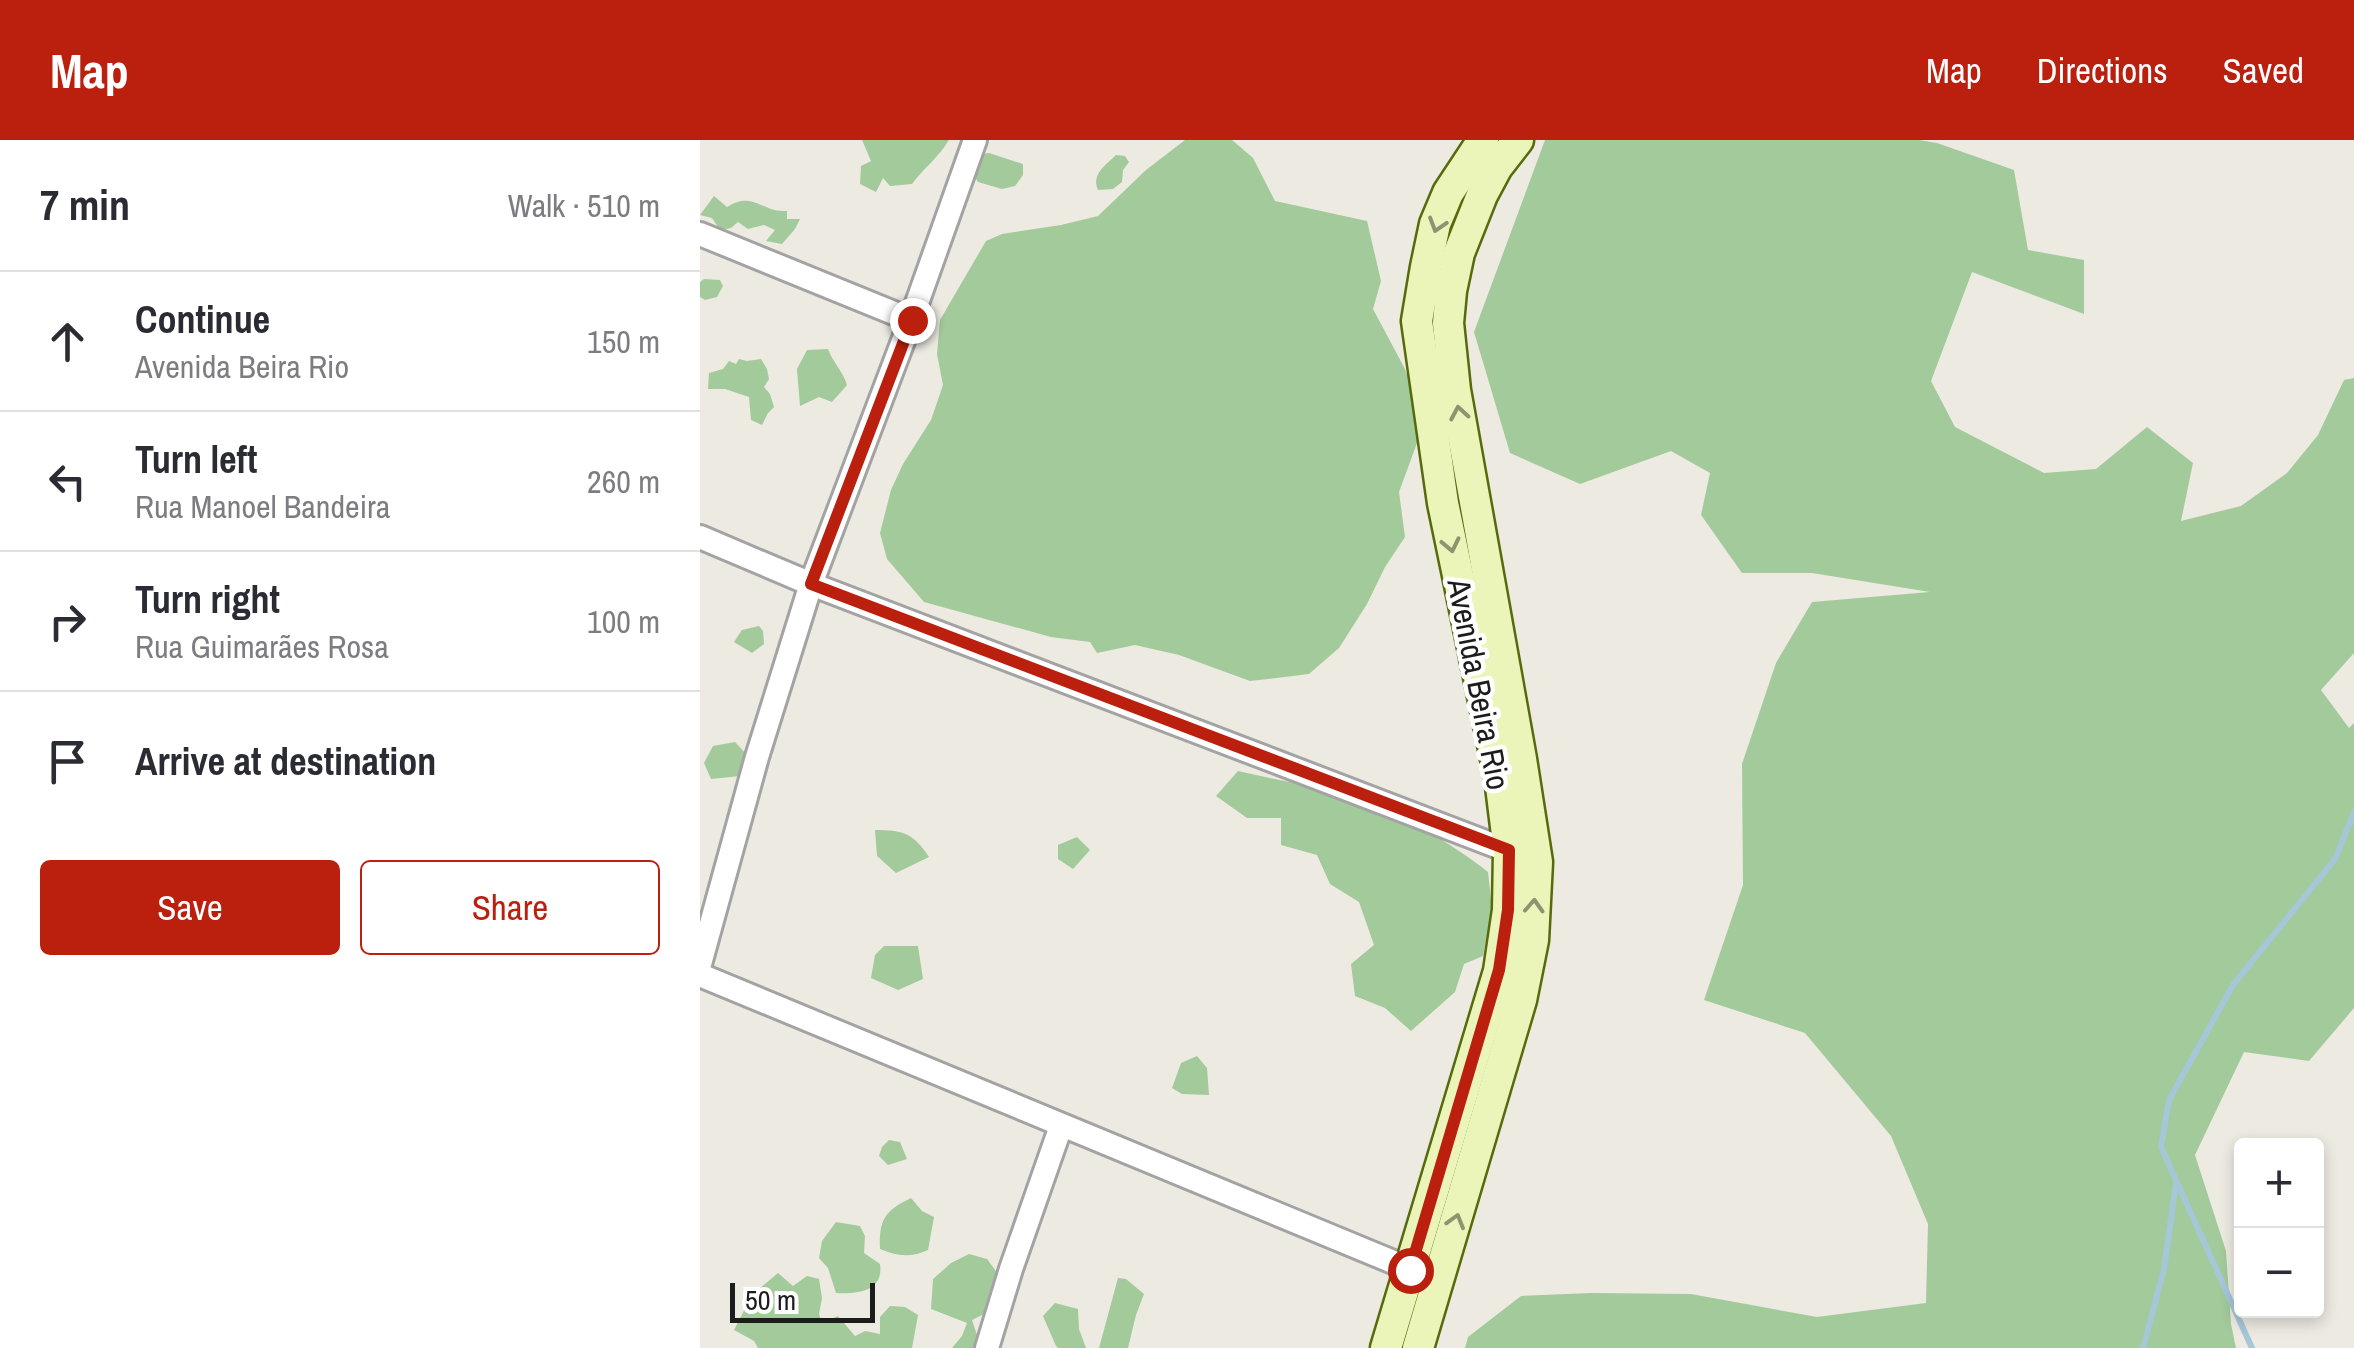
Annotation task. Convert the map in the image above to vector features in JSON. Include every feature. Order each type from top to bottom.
[{"type":"main road","name":"Avenida Beira Rio","points":[[1386,1348],[1499,970],[1508,910],[1509,850],[1500,778],[1442,503],[1418,321],[1436,224],[1448,192],[1483,140]]},
{"type":"main road","name":"Avenida Beira Rio","points":[[1418,1348],[1521,1000],[1533,940],[1537,862],[1453,374],[1448,324],[1460,253],[1482,195],[1518,140]]},
{"type":"main road","points":[[1442,503],[1474,499]]},
{"type":"street","points":[[700,964],[754,768],[811,584],[912,320],[975,140]]},
{"type":"street","points":[[700,234],[912,320]]},
{"type":"street","points":[[700,537],[811,584],[1509,850]]},
{"type":"street","points":[[700,976],[1410,1270]]},
{"type":"street","points":[[987,1348],[1061,1126]]},
{"type":"green space","points":[[862,140],[949,140],[912,184],[890,186],[883,178],[876,192],[860,184],[861,166],[871,161]]},
{"type":"green space","points":[[1185,140],[1232,140],[1253,158],[1275,201],[1367,221],[1381,281],[1373,309],[1405,369],[1424,424],[1399,492],[1405,537],[1339,648],[1309,674],[1250,681],[1179,655],[1135,645],[1097,653],[1090,642],[1051,637],[924,602],[887,559],[880,533],[891,490],[931,420],[943,385],[937,354],[940,320],[986,241],[1002,234],[1098,216],[1146,170]]},
{"type":"green space","points":[[1545,140],[1919,140],[2014,170],[2028,250],[2084,260],[2084,314],[1972,272],[1931,381],[1955,427],[2044,473],[2096,469],[2147,427],[2193,463],[2181,521],[2241,506],[2287,473],[2318,435],[2344,380],[2354,378],[2354,653],[2321,690],[2349,728],[2354,723],[2354,1008],[2309,1061],[2244,1052],[2195,1155],[2226,1251],[2236,1348],[1465,1348],[1468,1337],[1521,1296],[1691,1294],[1817,1317],[1926,1303],[1928,1224],[1891,1136],[1805,1033],[1704,1000],[1743,885],[1742,764],[1776,663],[1812,602],[1930,592],[1812,573],[1742,573],[1701,515],[1710,473],[1671,451],[1580,484],[1510,453],[1474,332]]},
{"type":"green space","points":[[989,153],[1023,164],[1023,175],[1015,186],[1002,189],[978,182],[971,170],[976,155]]},
{"type":"green space","points":[[1116,155],[1125,156],[1129,162],[1123,170],[1122,182],[1113,189],[1098,190],[1098,175]]},
{"type":"green space","points":[[714,196],[727,207],[751,201],[787,211],[787,219],[800,219],[782,244],[766,241],[775,230],[764,225],[748,229],[738,222],[720,230],[712,218],[700,215]]},
{"type":"green space","points":[[720,280],[723,286],[717,297],[700,297],[700,282]]},
{"type":"green space","points":[[828,349],[847,385],[832,402],[819,397],[800,406],[797,369],[807,350]]},
{"type":"green space","points":[[739,359],[761,359],[767,369],[769,379],[764,387],[774,407],[762,425],[751,420],[749,397],[725,389],[708,389],[709,373],[723,369],[729,361],[736,364]]},
{"type":"green space","points":[[759,626],[764,644],[752,653],[734,642],[742,630]]},
{"type":"green space","points":[[735,742],[746,754],[740,776],[711,779],[704,763],[713,746]]},
{"type":"green space","points":[[1238,771],[1369,803],[1423,829],[1488,872],[1492,909],[1483,956],[1464,964],[1455,992],[1411,1031],[1385,1008],[1355,996],[1351,964],[1374,945],[1359,902],[1330,884],[1317,855],[1281,845],[1281,818],[1247,818],[1216,796]]},
{"type":"green space","points":[[875,830],[907,834],[929,857],[896,873],[877,856]]},
{"type":"green space","points":[[1077,837],[1090,850],[1073,869],[1058,859],[1058,845]]},
{"type":"green space","points":[[884,946],[918,946],[923,979],[898,990],[871,978],[875,955]]},
{"type":"green space","points":[[1197,1056],[1207,1068],[1209,1095],[1182,1094],[1172,1088],[1181,1063]]},
{"type":"green space","points":[[889,1140],[900,1142],[907,1159],[888,1165],[879,1156]]},
{"type":"green space","points":[[911,1198],[922,1211],[934,1217],[928,1250],[904,1255],[880,1249],[885,1217]]},
{"type":"green space","points":[[836,1222],[860,1226],[865,1236],[864,1253],[880,1264],[873,1286],[836,1293],[828,1268],[819,1258],[822,1241]]},
{"type":"green space","points":[[969,1254],[987,1259],[1001,1278],[986,1313],[972,1320],[979,1348],[952,1348],[967,1323],[931,1309],[933,1279]]},
{"type":"green space","points":[[778,1273],[793,1286],[807,1276],[819,1279],[822,1323],[838,1316],[855,1336],[865,1331],[880,1334],[880,1317],[890,1306],[905,1307],[918,1315],[912,1348],[758,1348],[754,1341],[734,1330],[752,1295]]},
{"type":"green space","points":[[1118,1278],[1126,1279],[1144,1294],[1128,1348],[1099,1348]]},
{"type":"green space","points":[[1055,1303],[1078,1309],[1079,1329],[1086,1348],[1056,1346],[1043,1316]]},
{"type":"waterway","points":[[2252,1348],[2161,1147],[2169,1100],[2233,985],[2335,859],[2354,812]]},
{"type":"waterway","points":[[2143,1348],[2164,1269],[2176,1183]]},
{"type":"route","points":[[912,320],[811,584],[1509,850],[1508,910],[1499,970],[1410,1270]]}]
